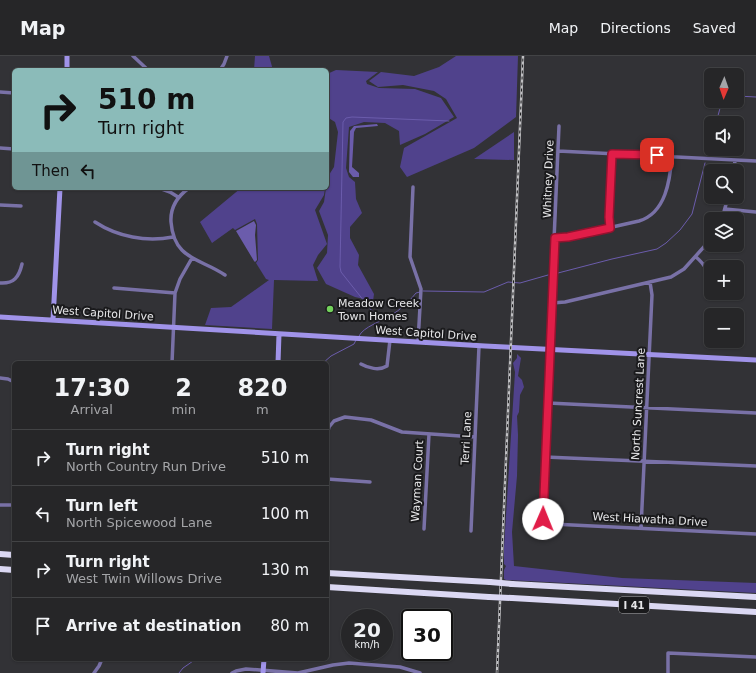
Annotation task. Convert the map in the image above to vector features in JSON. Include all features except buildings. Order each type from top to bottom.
[{"type":"highway","points":[[0,554],[12,555]]},
{"type":"highway","points":[[0,569],[12,570]]},
{"type":"highway","name":"I 41","points":[[329,573],[756,597]]},
{"type":"highway","name":"I 41","points":[[329,587],[756,612]]},
{"type":"street","points":[[67,56],[67,68]]},
{"type":"street","points":[[133,56],[146,68]]},
{"type":"street","points":[[221,68],[227,56]]},
{"type":"street","points":[[0,92],[12,93]]},
{"type":"street","name":"Whitney Drive","points":[[545,522],[542,514],[559,126]]},
{"type":"street","points":[[0,148],[12,149]]},
{"type":"street","points":[[558,151],[756,161]]},
{"type":"street","points":[[610,228],[609,217],[612,154]]},
{"type":"street","points":[[555,238],[568,237],[643,220],[660,205],[664,199],[672,156]]},
{"type":"street","points":[[735,160],[735,164]]},
{"type":"street","points":[[413,187],[410,257],[421,289],[418,342]]},
{"type":"street","points":[[53,320],[60,190]]},
{"type":"street","points":[[164,190],[178,197]]},
{"type":"street","points":[[187,190],[178,197],[171,213],[173,237],[182,250],[192,258],[225,275]]},
{"type":"street","points":[[725,212],[727,204]]},
{"type":"street","points":[[0,205],[21,206]]},
{"type":"street","points":[[726,209],[756,212]]},
{"type":"street","points":[[95,222],[107,228],[140,239],[173,237]]},
{"type":"street","points":[[552,303],[565,302],[671,277],[680,272],[704,248]]},
{"type":"street","points":[[696,257],[704,266]]},
{"type":"street","points":[[172,361],[175,293],[180,279],[192,258]]},
{"type":"street","points":[[0,283],[8,284],[16,279],[20,273],[22,264]]},
{"type":"street","name":"North Suncrest Lane","points":[[641,528],[652,295],[650,282]]},
{"type":"street","points":[[114,288],[175,293]]},
{"type":"street","name":"West Capitol Drive","points":[[0,317],[550,350],[756,360]]},
{"type":"street","points":[[278,361],[279,334]]},
{"type":"street","points":[[361,364],[368,368],[382,368],[387,366],[390,340]]},
{"type":"street","name":"Terri Lane","points":[[471,531],[480,346]]},
{"type":"street","points":[[0,378],[12,381]]},
{"type":"street","points":[[548,403],[756,413]]},
{"type":"street","points":[[329,427],[334,421],[345,417],[371,420],[402,432],[475,436]]},
{"type":"street","name":"Wayman Court","points":[[424,529],[429,434]]},
{"type":"street","points":[[545,457],[756,466]]},
{"type":"street","points":[[329,479],[370,482]]},
{"type":"street","points":[[0,504],[12,505]]},
{"type":"street","points":[[541,530],[545,522]]},
{"type":"street","name":"West Hiawatha Drive","points":[[545,522],[552,524],[756,534]]},
{"type":"street","points":[[668,673],[668,653],[756,657]]},
{"type":"street","points":[[94,673],[100,666],[101,661]]},
{"type":"street","points":[[263,672],[264,661]]},
{"type":"street","points":[[232,673],[242,669],[263,672],[298,673],[349,663],[400,667],[420,673]]},
{"type":"shaded area","points":[[255,56],[269,56],[272,68],[254,68]]},
{"type":"shaded area","points":[[456,56],[518,56],[516,117],[474,148],[407,177],[400,167],[404,148],[457,118],[446,99],[434,91],[403,85],[378,87],[369,81],[381,72],[414,76],[439,67]]},
{"type":"shaded area","points":[[336,70],[378,72],[366,81],[367,84],[379,88],[415,89],[441,98],[454,117],[425,134],[400,145],[399,131],[385,123],[364,122],[349,127],[346,168],[349,177],[355,182],[356,199],[362,213],[350,227],[350,238],[359,255],[358,265],[374,294],[373,301],[355,297],[326,284],[317,268],[327,253],[328,235],[319,211],[324,202],[326,190],[329,190],[329,175],[334,167],[338,132],[335,122],[329,118],[329,73]]},
{"type":"shaded area","points":[[377,124],[378,126],[356,128],[354,132],[352,167],[359,173],[359,177],[353,177],[349,172],[350,131],[354,126]]},
{"type":"shaded area","points":[[514,132],[514,160],[474,159]]},
{"type":"shaded area","points":[[239,190],[325,190],[324,195],[315,210],[327,244],[318,255],[313,265],[318,281],[274,280],[272,329],[205,325],[211,308],[231,307],[269,280],[266,279],[256,263],[258,260],[257,224],[255,219],[235,230],[233,228],[212,243],[200,222]]},
{"type":"shaded area","points":[[254,221],[256,225],[255,235],[257,260],[255,262],[236,231]]},
{"type":"shaded area","points":[[517,354],[521,358],[518,376],[522,380],[524,387],[520,395],[519,412],[517,416],[517,476],[512,532],[514,566],[622,578],[756,583],[756,593],[504,579],[504,570],[506,566],[504,564],[504,547],[515,372],[513,363],[517,358]]},
{"type":"waterway","points":[[744,96],[756,97]]},
{"type":"waterway","points":[[718,116],[720,108]]},
{"type":"waterway","points":[[383,319],[372,311],[341,272],[343,122],[346,118],[352,117],[449,121]]},
{"type":"waterway","points":[[558,273],[657,249],[666,243],[680,230],[692,214],[705,163]]},
{"type":"waterway","points":[[423,291],[484,292],[508,282],[520,283],[548,275]]},
{"type":"waterway","points":[[359,336],[368,327],[387,318],[407,303],[416,293],[420,292]]},
{"type":"waterway","points":[[325,361],[331,356],[354,344],[356,340]]},
{"type":"waterway","points":[[179,673],[183,668],[193,661]]},
{"type":"railway","points":[[497,673],[523,56]]},
{"type":"place","name":"Meadow Creek Town Homes","points":[[330,309]]},
{"type":"route","points":[[543,519],[542,514],[555,238],[568,237],[610,228],[609,217],[612,154],[657,155]]}]
